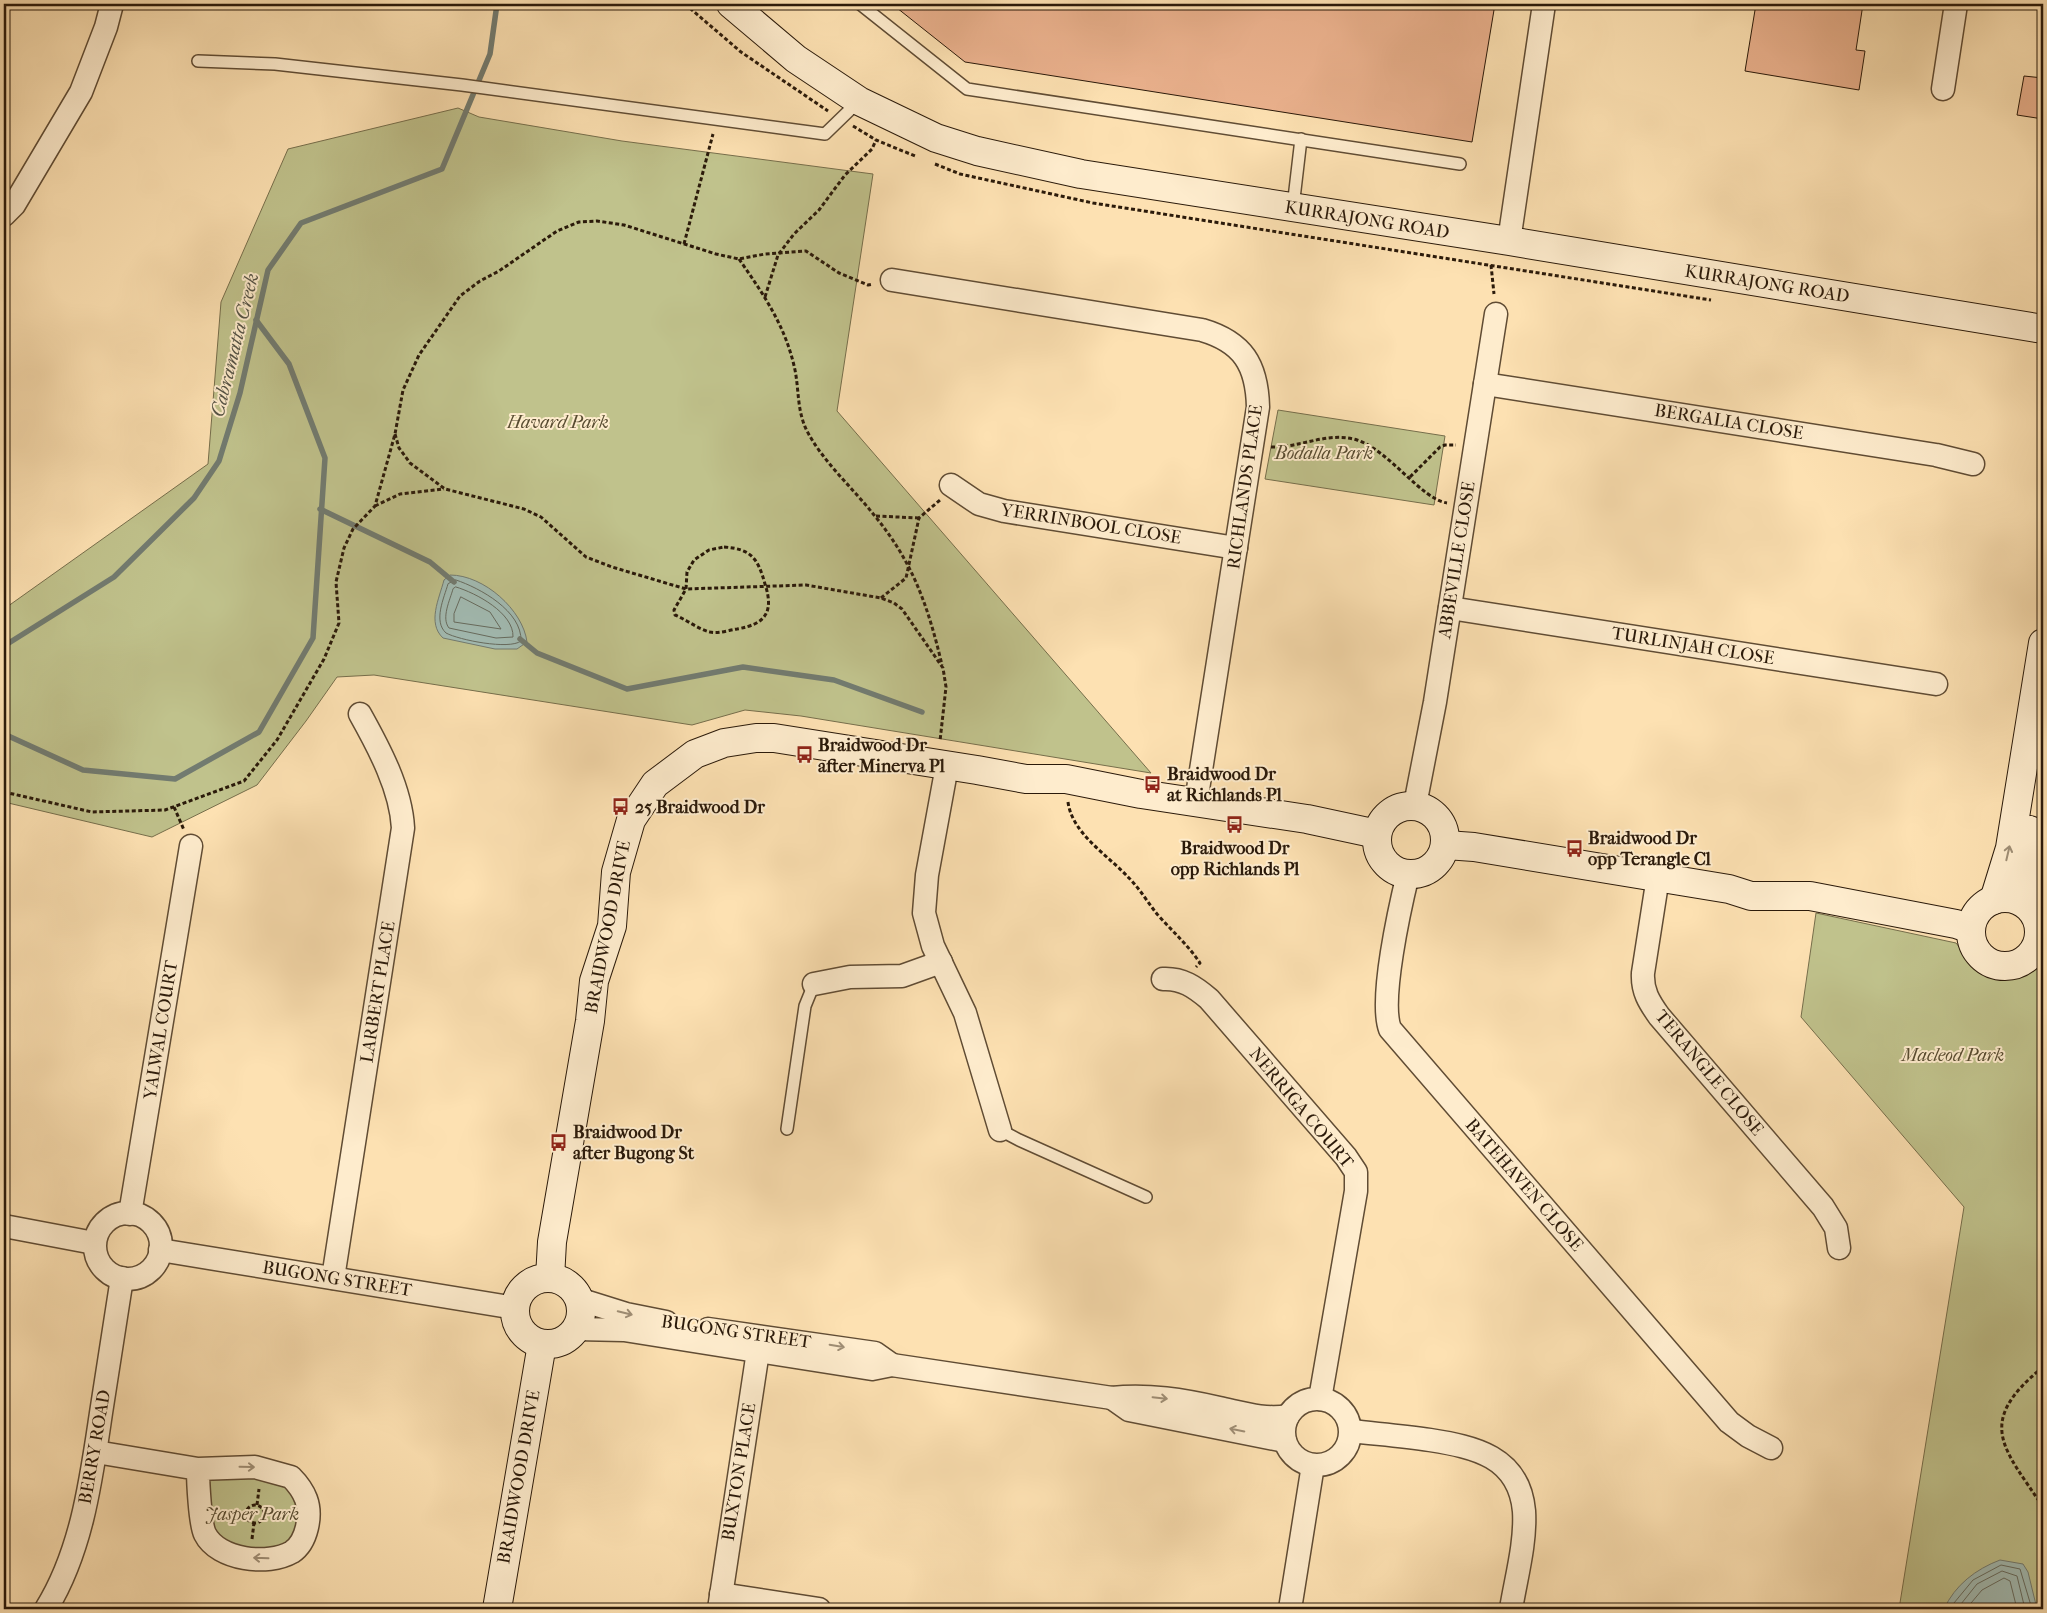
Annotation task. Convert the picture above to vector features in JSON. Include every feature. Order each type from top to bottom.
[{"type":"street","points":[[4,215],[14,205],[81,92],[106,27],[112,4]]},
{"type":"street","name":"KURRAJONG ROAD","points":[[731,4],[796,59],[859,101],[936,138],[987,154],[1081,174],[2043,329]]},
{"type":"street","points":[[1509,242],[1544,4]]},
{"type":"street","points":[[1943,89],[1956,4]]},
{"type":"street","name":"RICHLANDS PLACE","points":[[892,280],[1202,330],[1215,334],[1239,350],[1253,371],[1257,388],[1258,407],[1196,802]]},
{"type":"street","name":"ABBEVILLE CLOSE","points":[[1415,805],[1450,608],[1496,314]]},
{"type":"street","name":"BERGALIA CLOSE","points":[[1485,384],[1930,454],[1973,464]]},
{"type":"street","name":"YERRINBOOL CLOSE","points":[[951,485],[979,504],[1004,511],[1236,548]]},
{"type":"street","name":"TURLINJAH CLOSE","points":[[1450,608],[1936,684]]},
{"type":"street","points":[[1994,900],[2010,848],[2043,643]]},
{"type":"street","name":"LARBERT PLACE","points":[[333,1278],[402,828],[399,800],[380,753],[360,714]]},
{"type":"street","name":"BRAIDWOOD DRIVE","points":[[550,1278],[552,1242],[590,1021],[595,975],[612,926],[616,872],[626,833],[647,793],[668,773],[695,754],[724,742],[774,738],[943,754],[1010,777],[1066,779],[1307,819],[1377,834]]},
{"type":"street","points":[[2031,909],[2014,899],[1994,900],[1978,911],[1971,929],[1972,941],[1981,956],[1996,965],[2008,966],[2020,962],[2029,956],[2041,935],[2025,887],[2025,867],[2043,750]]},
{"type":"street","points":[[943,754],[927,875],[926,924],[940,962],[965,1013],[1000,1130]]},
{"type":"street","points":[[1415,805],[1426,808],[1438,819],[1445,834],[1446,845],[1437,863],[1428,870],[1408,874],[1388,865],[1381,856],[1377,845],[1377,834],[1380,824],[1390,812],[1405,806],[1415,805]]},
{"type":"street","points":[[1446,845],[1474,847],[1658,877],[1751,896],[1820,898],[1956,924],[1971,929]]},
{"type":"street","name":"YALWAL COURT","points":[[130,1214],[191,846]]},
{"type":"street","name":"BATEHAVEN CLOSE","points":[[1408,874],[1401,905],[1387,993],[1386,1014],[1390,1029],[1729,1422],[1748,1436],[1771,1448]]},
{"type":"street","name":"TERANGLE CLOSE","points":[[1658,877],[1642,973],[1642,983],[1648,1000],[1665,1024],[1823,1207],[1836,1228],[1839,1248]]},
{"type":"street","points":[[814,984],[850,977],[889,978],[902,976],[940,962]]},
{"type":"street","name":"NERRIGA COURT","points":[[1172,980],[1197,989],[1209,999],[1346,1157],[1356,1172],[1356,1191],[1320,1399]]},
{"type":"street","points":[[130,1214],[146,1219],[154,1226],[158,1234],[160,1250],[155,1266],[141,1276],[122,1278],[115,1277],[103,1268],[96,1256],[94,1243],[98,1231],[106,1222],[116,1215],[130,1214]]},
{"type":"street","points":[[4,1226],[94,1243]]},
{"type":"street","name":"BUGONG STREET","points":[[160,1250],[515,1308]]},
{"type":"street","name":"BERRY ROAD","points":[[46,1609],[58,1590],[79,1530],[96,1452],[122,1278]]},
{"type":"street","points":[[550,1278],[567,1285],[578,1299],[581,1309],[576,1329],[561,1341],[542,1344],[532,1341],[521,1331],[515,1318],[515,1308],[517,1298],[531,1283],[550,1278]]},
{"type":"street","name":"BUGONG STREET","points":[[578,1299],[653,1320],[872,1369],[892,1365],[1112,1398],[1134,1395],[1166,1398],[1261,1418],[1288,1416]]},
{"type":"street","name":"BUGONG STREET","points":[[576,1329],[624,1330],[759,1344]]},
{"type":"street","name":"BRAIDWOOD DRIVE","points":[[497,1609],[542,1344]]},
{"type":"street","name":"BUXTON PLACE","points":[[720,1602],[759,1344]]},
{"type":"street","name":"BUGONG STREET","points":[[1112,1398],[1129,1410],[1285,1441]]},
{"type":"street","points":[[1320,1399],[1341,1409],[1348,1419],[1350,1431],[1349,1442],[1344,1452],[1335,1460],[1324,1465],[1313,1465],[1300,1461],[1291,1452],[1285,1441],[1284,1428],[1288,1416],[1296,1407],[1307,1401],[1320,1399]]},
{"type":"street","points":[[1350,1431],[1386,1433],[1466,1446],[1481,1451],[1506,1468],[1520,1493],[1524,1520],[1511,1609]]},
{"type":"street","points":[[96,1452],[198,1469],[255,1467],[291,1476],[306,1500],[309,1512],[307,1527],[302,1541],[293,1551],[276,1558],[249,1557],[220,1550],[204,1532],[198,1469]]},
{"type":"street","points":[[1290,1609],[1313,1465]]},
{"type":"street","points":[[720,1602],[818,1609]]},
{"type":"lane","points":[[860,4],[967,89],[1460,164]]},
{"type":"lane","points":[[198,61],[275,64],[489,88],[825,134],[859,101]]},
{"type":"lane","points":[[1293,209],[1301,139]]},
{"type":"lane","points":[[787,1129],[805,1006],[814,984]]},
{"type":"lane","points":[[1000,1130],[1146,1197]]},
{"type":"path","points":[[684,244],[716,120]]},
{"type":"path","points":[[765,298],[768,282],[780,252],[794,234],[819,210],[845,175],[872,149],[876,140]]},
{"type":"path","points":[[375,506],[395,434],[403,390],[419,355],[460,296],[557,231],[580,222],[597,221],[624,225],[739,259],[780,252],[806,251],[839,273],[868,285],[892,280]]},
{"type":"path","points":[[1358,245],[1716,300]]},
{"type":"path","points":[[739,259],[774,310],[782,329],[795,370],[798,407],[807,430],[822,454],[876,516],[908,563],[930,615],[946,687],[943,754]]},
{"type":"path","points":[[1491,265],[1496,314]]},
{"type":"path","points":[[395,434],[399,448],[410,463],[446,488],[524,509],[541,517],[586,557],[648,580],[686,589],[806,585],[881,598],[894,603],[902,609],[943,668]]},
{"type":"path","points":[[1252,446],[1285,448],[1323,438],[1344,437],[1376,449],[1437,500],[1465,506]]},
{"type":"path","points":[[1410,477],[1444,445],[1474,447]]},
{"type":"path","points":[[881,598],[906,578],[919,518],[937,504],[951,485]]},
{"type":"path","points":[[4,792],[92,812],[165,810],[244,781],[277,740],[324,660],[339,624],[336,582],[344,548],[353,529],[375,506],[400,494],[446,488]]},
{"type":"path","points":[[876,516],[919,518]]},
{"type":"path","points":[[724,547],[742,550],[755,558],[760,565],[770,598],[770,608],[766,615],[752,625],[715,632],[675,615],[676,604],[686,589],[687,572],[694,560],[709,550],[724,547]]},
{"type":"path","points":[[1066,779],[1069,807],[1078,826],[1130,878],[1157,914],[1189,946],[1200,963],[1172,980]]},
{"type":"path","points":[[2043,1367],[2027,1380],[2013,1396],[2006,1410],[2001,1434],[2006,1452],[2043,1507]]},
{"type":"path","points":[[252,1504],[260,1505],[264,1510],[264,1518],[258,1523],[254,1523],[246,1517],[247,1509],[252,1504]]},
{"type":"green space","name":"Havard Park","points":[[458,108],[479,117],[622,141],[873,174],[837,411],[1151,773],[801,716],[745,710],[692,725],[374,675],[337,677],[257,785],[152,837],[4,802],[4,609],[208,464],[221,302],[288,149]]},
{"type":"green space","name":"Bodalla Park","points":[[1278,410],[1445,436],[1434,505],[1265,479]]},
{"type":"green space","name":"Macleod Park","points":[[1816,913],[1956,943],[1973,964],[1998,977],[2024,972],[2043,958],[2043,1609],[1899,1609],[1964,1207],[1801,1017]]},
{"type":"green space","name":"Jasper Park","points":[[206,1476],[269,1479],[297,1492],[301,1533],[270,1554],[215,1539]]},
{"type":"water","points":[[450,575],[476,581],[500,596],[518,618],[527,642],[517,649],[495,649],[443,638],[438,632],[435,618],[437,603],[444,580]]},
{"type":"water","points":[[2000,1560],[2023,1564],[2028,1572],[2037,1609],[1944,1609],[1960,1585],[1983,1568]]},
{"type":"building","points":[[892,4],[1495,4],[1472,142],[965,62]]},
{"type":"building","points":[[1756,4],[1863,4],[1856,50],[1865,51],[1859,90],[1745,71]]},
{"type":"building","points":[[2024,76],[2043,78],[2043,119],[2017,115]]},
{"type":"waterway","name":"Cabramatta Creek","points":[[4,646],[114,577],[194,498],[219,461],[240,393],[268,270],[301,223],[442,169],[490,54],[497,4]]},
{"type":"waterway","points":[[4,734],[83,770],[175,779],[259,732],[313,638],[325,458],[289,364],[256,320]]},
{"type":"waterway","points":[[320,509],[430,562],[454,582]]},
{"type":"waterway","points":[[520,639],[537,653],[627,689],[743,667],[834,680],[922,712]]},
{"type":"place","name":"Braidwood Dr after Minerva Pl","points":[[804,755]]},
{"type":"place","name":"Braidwood Dr at Richlands Pl","points":[[1153,784]]},
{"type":"place","name":"25 Braidwood Dr","points":[[621,807]]},
{"type":"place","name":"Braidwood Dr opp Richlands Pl","points":[[1235,825]]},
{"type":"place","name":"Braidwood Dr opp Terangle Cl","points":[[1574,848]]},
{"type":"place","name":"Braidwood Dr after Bugong St","points":[[559,1142]]}]
